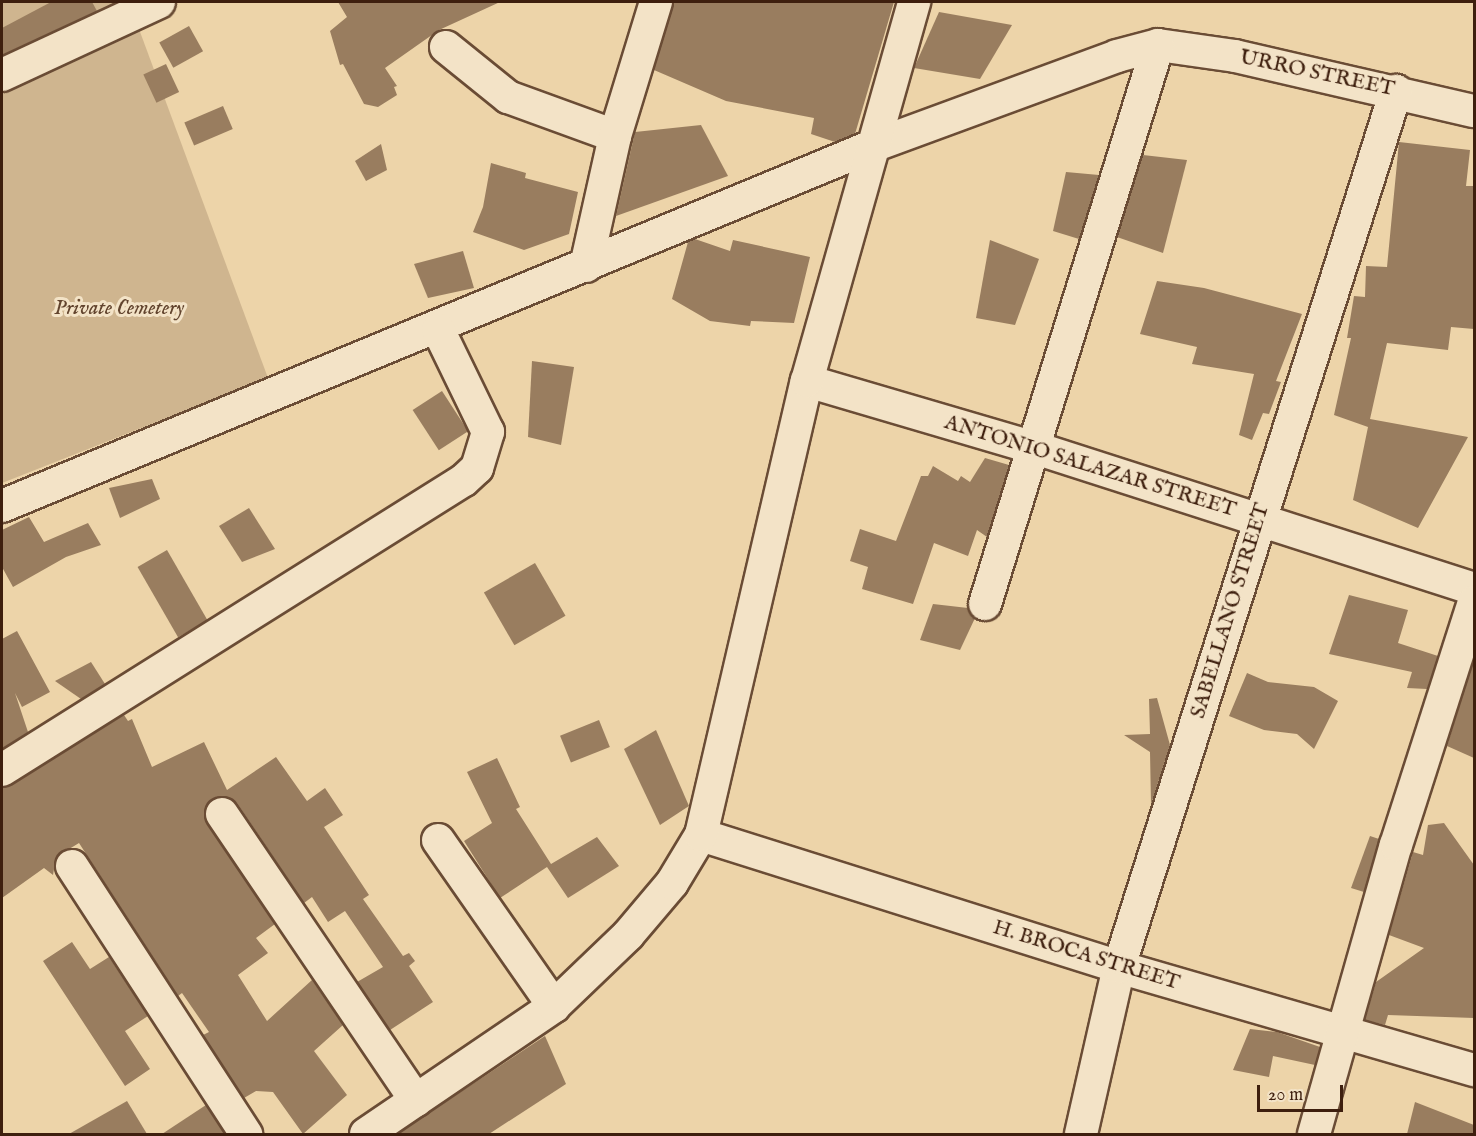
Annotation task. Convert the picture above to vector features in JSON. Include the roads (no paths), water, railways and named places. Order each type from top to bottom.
[{"type":"street","points":[[2,75],[159,2]]},
{"type":"street","points":[[586,266],[615,136],[656,2]]},
{"type":"street","points":[[366,1134],[554,1006],[628,935],[672,884],[701,835],[807,381],[870,147],[914,2]]},
{"type":"street","points":[[2,506],[438,329],[870,147],[1158,45]]},
{"type":"street","points":[[985,604],[1158,45]]},
{"type":"street","name":"URRO STREET","points":[[1158,45],[1235,56],[1396,91],[1474,111]]},
{"type":"street","points":[[446,47],[507,98],[615,136]]},
{"type":"street","name":"SABELLANO STREET","points":[[1081,1134],[1119,968],[1396,91]]},
{"type":"street","points":[[2,770],[464,480],[477,468],[488,432],[438,329]]},
{"type":"street","name":"ANTONIO SALAZAR STREET","points":[[807,381],[1035,448],[1474,589]]},
{"type":"street","points":[[1314,1134],[1396,845],[1474,602]]},
{"type":"street","points":[[222,814],[416,1101]]},
{"type":"street","name":"H. BROCA STREET","points":[[701,835],[1119,968],[1342,1030],[1474,1070]]},
{"type":"street","points":[[438,840],[554,1006]]},
{"type":"street","points":[[72,866],[246,1134]]},
{"type":"park label","name":"Private Cemetery","points":[[119,309]]}]
